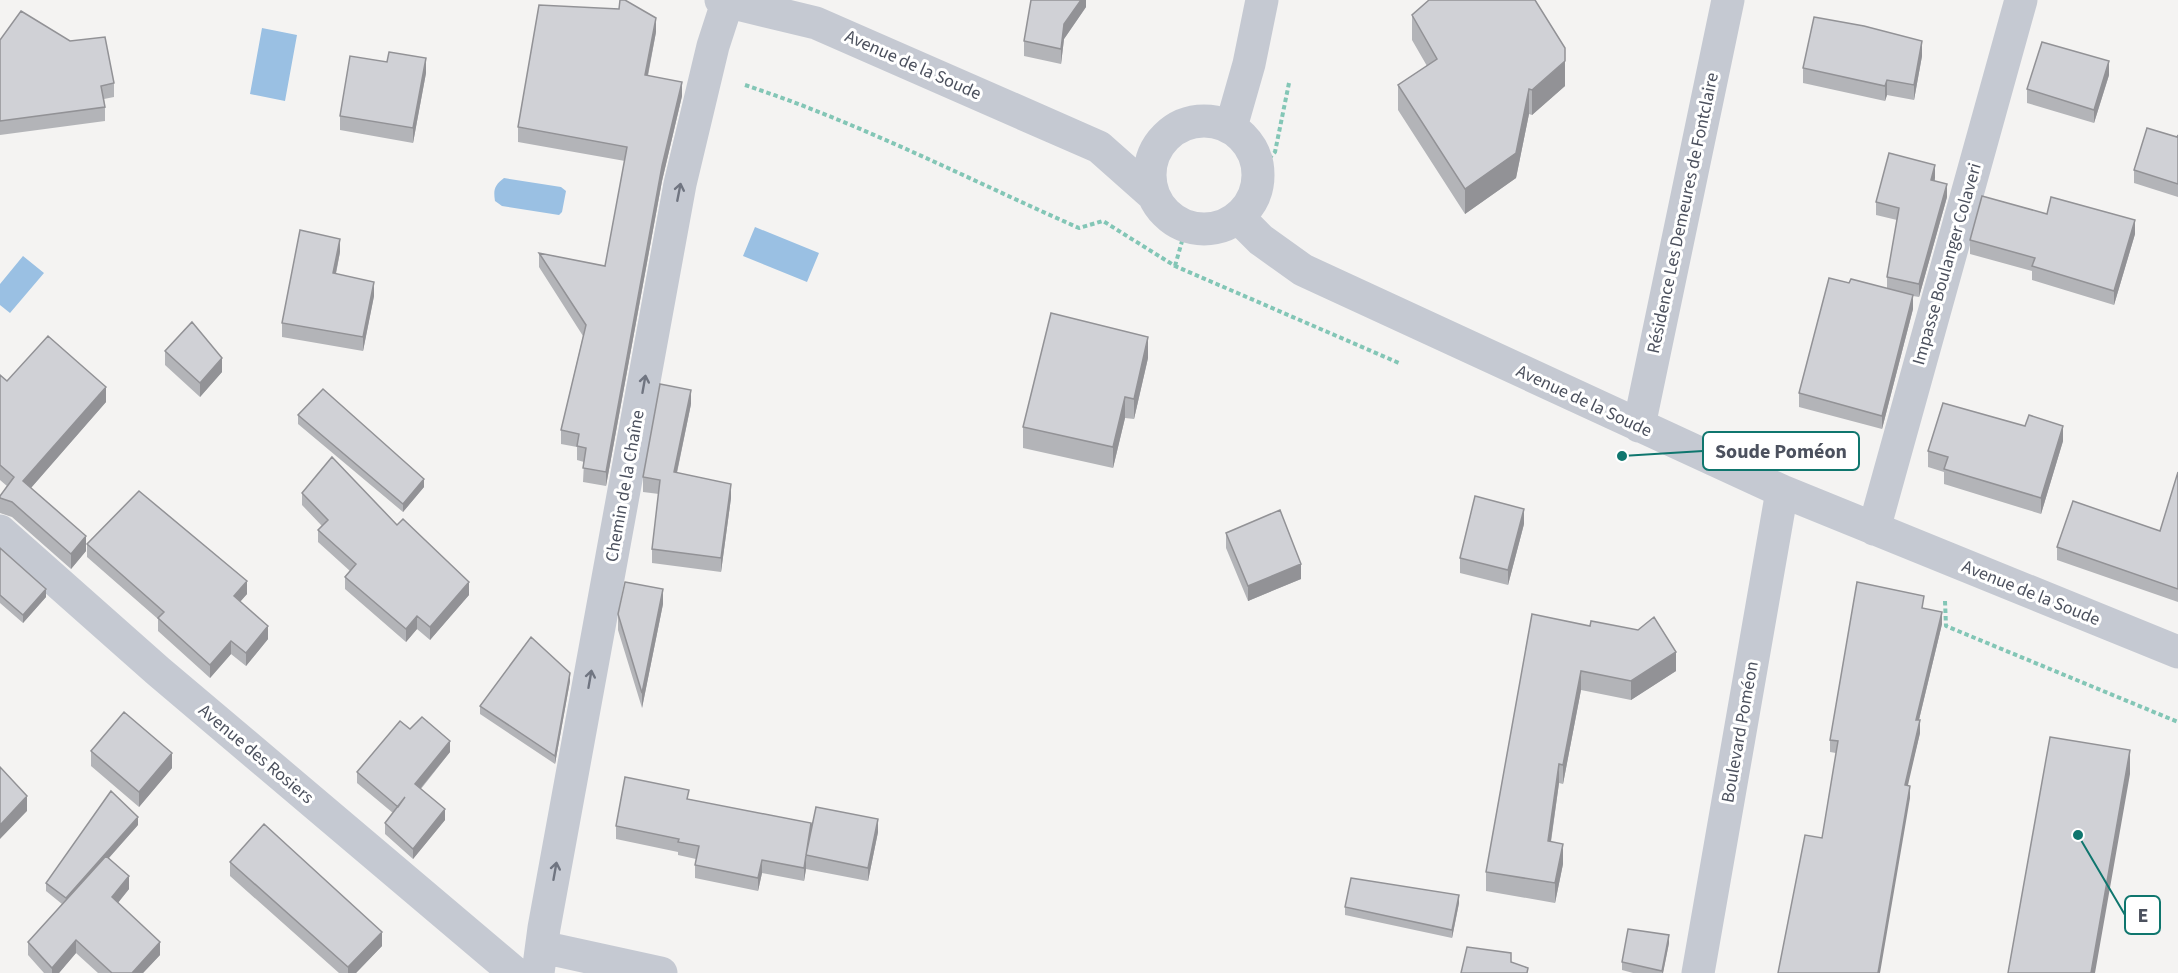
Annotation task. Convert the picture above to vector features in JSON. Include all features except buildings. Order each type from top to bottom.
[{"type":"street","points":[[1231,127],[1249,64],[1262,0]]},
{"type":"street","name":"Résidence Les Demeures de Fontclaire","points":[[1639,426],[1728,0]]},
{"type":"street","name":"Impasse Boulanger Colaveri","points":[[1874,529],[2021,0]]},
{"type":"street","name":"Avenue de la Soude","points":[[724,1],[816,23],[1100,147],[1152,194]]},
{"type":"street","name":"Chemin de la Chaîne","points":[[540,960],[680,184],[724,1]]},
{"type":"street","points":[[1207,121],[1231,127],[1250,145],[1259,170],[1255,196],[1239,218],[1222,226],[1204,230],[1186,227],[1172,220],[1160,208],[1152,194],[1149,166],[1162,140],[1182,124],[1207,121]]},
{"type":"street","points":[[1100,147],[1162,140]]},
{"type":"street","name":"Avenue de la Soude","points":[[1239,218],[1261,240],[1304,270],[1639,426],[1782,491],[2178,652]]},
{"type":"street","name":"Boulevard Poméon","points":[[1698,973],[1782,491]]},
{"type":"street","name":"Avenue des Rosiers","points":[[0,531],[158,671],[515,973]]},
{"type":"street","points":[[540,960],[661,973]]},
{"type":"path","points":[[740,83],[794,101],[902,146],[1079,228],[1103,221]]},
{"type":"path","points":[[1175,266],[1186,227]]},
{"type":"path","points":[[1945,596],[1946,626],[2178,722]]},
{"type":"water","points":[[262,28],[297,35],[285,101],[250,94]]},
{"type":"water","points":[[504,178],[561,187],[566,191],[562,212],[559,215],[502,206],[495,201],[494,193],[497,185]]},
{"type":"water","points":[[755,227],[819,253],[807,282],[743,256]]},
{"type":"water","points":[[23,256],[44,273],[10,313],[0,305],[0,284]]},
{"type":"place","name":"Soude Poméon","points":[[1622,456]]},
{"type":"place","name":"E","points":[[2078,835]]}]
